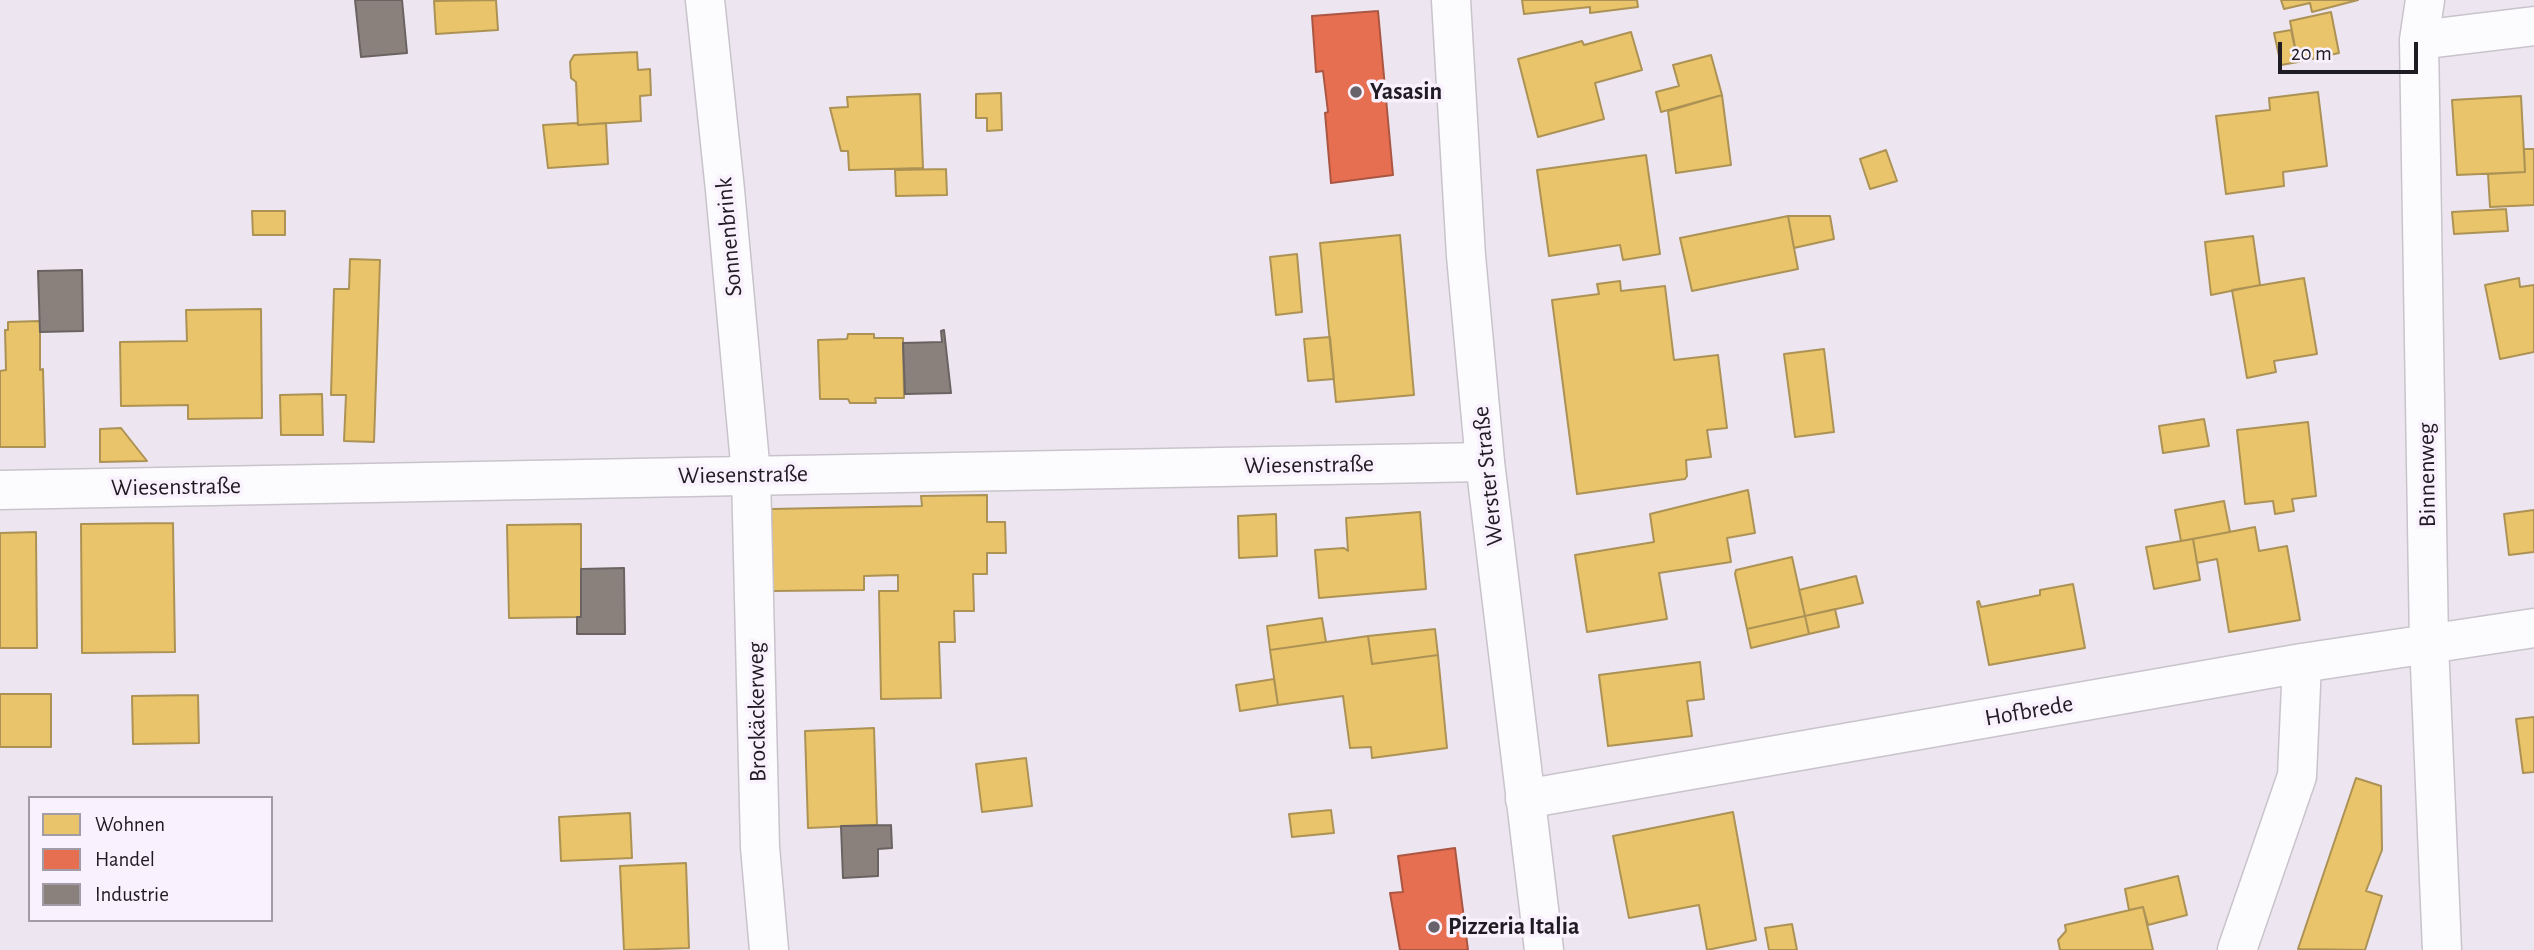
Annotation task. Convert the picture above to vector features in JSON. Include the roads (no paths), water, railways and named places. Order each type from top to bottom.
[{"type":"street","name":"Sonnenbrink","points":[[705,0],[751,474]]},
{"type":"street","name":"Werster Straße","points":[[1451,0],[1466,256],[1485,462],[1544,950]]},
{"type":"street","name":"Binnenweg","points":[[2425,0],[2419,40],[2429,643],[2442,950]]},
{"type":"street","points":[[2419,40],[2534,26]]},
{"type":"street","name":"Wiesenstraße","points":[[0,490],[1485,462]]},
{"type":"street","name":"Brockäckerweg","points":[[751,474],[760,847],[769,950]]},
{"type":"street","name":"Hofbrede","points":[[1525,799],[2302,663],[2534,628]]},
{"type":"street","points":[[2237,950],[2297,776],[2302,663]]},
{"type":"place","name":"Yasasin","points":[[1356,92]]},
{"type":"place","name":"Pizzeria Italia","points":[[1434,927]]}]
